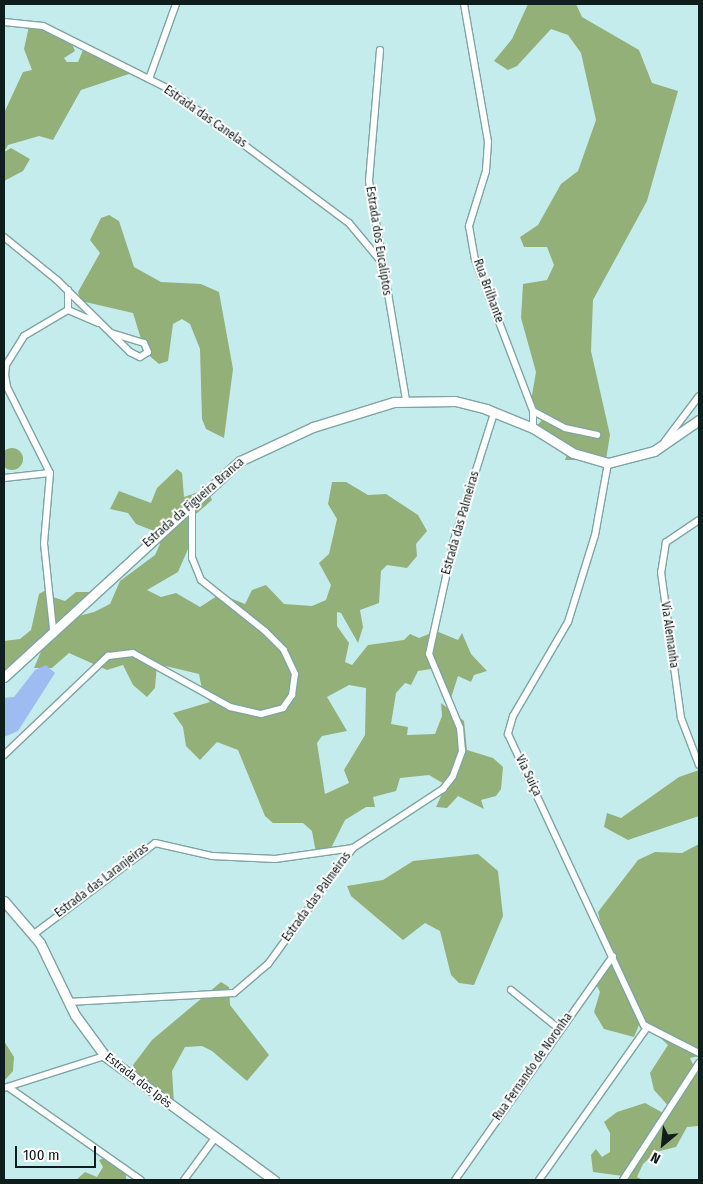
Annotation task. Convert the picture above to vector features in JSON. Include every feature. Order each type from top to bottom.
[{"type":"main road","name":"Estrada da Figueira Branca","points":[[4,676],[192,504],[253,452],[313,427],[406,400],[456,401],[533,428],[573,453],[608,463],[634,460],[662,447],[699,420]]},
{"type":"main road","name":"Estrada dos Ipês","points":[[4,901],[34,934],[68,1002],[105,1056],[274,1180]]},
{"type":"street","points":[[149,79],[176,4]]},
{"type":"street","name":"Rua Brilhante","points":[[464,4],[488,142],[486,171],[469,226],[475,258],[533,411],[533,428]]},
{"type":"street","name":"Estrada das Canelas","points":[[4,22],[43,26],[149,79],[192,105],[349,223],[379,259]]},
{"type":"street","name":"Estrada dos Eucaliptos","points":[[380,50],[369,181],[379,259],[406,400]]},
{"type":"street","points":[[4,237],[68,290],[102,325],[130,352],[140,357],[148,352],[144,343],[111,333]]},
{"type":"street","points":[[68,290],[68,310]]},
{"type":"street","points":[[68,310],[102,325]]},
{"type":"street","points":[[54,629],[44,543],[50,473],[6,388],[6,365],[24,336],[68,310]]},
{"type":"street","points":[[662,447],[699,396]]},
{"type":"street","points":[[533,411],[564,428],[597,435]]},
{"type":"street","name":"Estrada das Palmeiras","points":[[68,1002],[234,993],[268,964],[353,848],[443,789],[460,761],[460,728],[429,654],[454,540],[494,414]]},
{"type":"street","name":"Via Suiça","points":[[608,463],[595,535],[568,622],[513,716],[508,734],[614,956],[646,1029]]},
{"type":"street","points":[[4,478],[50,473]]},
{"type":"street","points":[[4,755],[108,656],[133,653],[230,707],[261,714],[283,708],[292,695],[295,674],[284,650],[266,631],[201,580],[192,558],[192,504]]},
{"type":"street","name":"Via Alemanha","points":[[699,520],[666,542],[660,572],[681,718],[699,766]]},
{"type":"street","name":"Estrada das Laranjeiras","points":[[34,934],[155,843],[212,856],[275,859],[353,848]]},
{"type":"street","name":"Rua Fernando de Noronha","points":[[455,1180],[558,1028],[614,956]]},
{"type":"street","points":[[512,990],[558,1028]]},
{"type":"street","points":[[539,1180],[646,1029],[699,1053]]},
{"type":"street","points":[[6,1087],[105,1056]]},
{"type":"street","points":[[623,1180],[699,1064]]},
{"type":"street","points":[[6,1087],[141,1180]]},
{"type":"street","points":[[184,1180],[215,1138]]},
{"type":"street","points":[[539,1180],[545,1180]]},
{"type":"green space","points":[[528,4],[576,4],[582,17],[639,50],[652,83],[678,91],[647,201],[593,300],[591,351],[610,435],[606,460],[565,460],[567,454],[536,427],[542,420],[531,401],[536,372],[521,318],[523,284],[547,280],[554,265],[547,247],[524,247],[520,237],[538,225],[561,184],[578,171],[596,120],[581,53],[568,35],[551,29],[517,66],[508,70],[494,61],[512,39]]},
{"type":"green space","points":[[29,26],[41,26],[72,44],[75,51],[64,58],[67,62],[78,62],[83,50],[132,73],[81,90],[53,140],[39,136],[8,145],[4,152],[4,113],[23,72],[32,70],[24,49]]},
{"type":"green space","points":[[11,148],[30,159],[23,171],[4,181],[4,152]]},
{"type":"green space","points":[[109,215],[119,221],[134,267],[161,282],[201,284],[219,292],[233,369],[224,438],[206,429],[202,419],[200,349],[190,324],[182,319],[173,324],[168,361],[159,364],[145,352],[133,313],[81,301],[78,292],[100,253],[90,240],[101,218]]},
{"type":"green space","points":[[12,448],[20,451],[23,459],[20,467],[12,470],[4,467],[1,459],[4,451]]},
{"type":"green space","points":[[177,469],[182,473],[184,497],[207,489],[212,500],[189,520],[188,549],[178,572],[147,590],[161,597],[176,593],[200,607],[220,594],[245,604],[252,590],[266,585],[284,604],[312,606],[326,600],[331,585],[319,563],[329,554],[337,519],[328,504],[332,482],[346,482],[368,495],[386,494],[418,515],[427,531],[416,544],[417,556],[407,568],[387,565],[381,571],[379,603],[360,610],[363,627],[358,643],[341,613],[337,612],[337,626],[349,643],[345,662],[352,665],[368,645],[404,640],[410,634],[419,638],[436,631],[458,640],[462,633],[471,654],[487,671],[474,675],[471,682],[458,676],[451,698],[431,669],[418,671],[411,685],[405,683],[396,693],[391,724],[408,727],[407,735],[435,734],[442,716],[441,703],[464,721],[467,750],[493,758],[503,767],[501,789],[496,796],[481,800],[484,809],[458,796],[447,808],[436,807],[446,785],[429,775],[400,778],[396,791],[373,797],[375,807],[366,807],[345,820],[330,850],[316,853],[312,831],[303,823],[273,823],[265,816],[238,750],[217,742],[200,760],[186,746],[183,727],[173,713],[210,702],[203,694],[199,674],[157,664],[155,688],[147,697],[133,685],[123,665],[107,670],[69,653],[52,668],[34,668],[43,647],[57,632],[4,672],[4,641],[20,639],[31,630],[39,594],[46,590],[47,595],[65,601],[76,592],[92,592],[75,617],[94,612],[110,604],[120,581],[155,555],[160,544],[154,531],[136,524],[128,513],[110,509],[119,491],[151,503],[157,488]],"holes":[[[349,685],[366,688],[365,735],[344,770],[349,783],[325,794],[317,743],[322,736],[347,731],[327,697]]]},
{"type":"green space","points":[[699,770],[699,816],[628,840],[604,827],[607,813],[621,818],[679,777]]},
{"type":"green space","points":[[699,844],[699,1056],[690,1058],[699,1077],[699,1126],[687,1127],[676,1147],[656,1152],[643,1164],[637,1177],[643,1180],[623,1180],[623,1176],[593,1172],[591,1155],[596,1149],[602,1157],[610,1152],[610,1133],[604,1122],[617,1112],[645,1103],[665,1114],[672,1110],[654,1090],[650,1073],[668,1045],[641,1020],[634,1037],[604,1029],[594,1012],[600,992],[596,984],[609,960],[598,912],[638,860],[655,852],[682,853]]},
{"type":"green space","points":[[478,854],[498,871],[503,916],[474,985],[459,983],[451,975],[440,931],[425,923],[403,940],[351,896],[347,886],[383,880],[413,861]]},
{"type":"green space","points":[[221,982],[229,987],[230,1005],[269,1055],[247,1081],[212,1051],[202,1046],[185,1047],[172,1071],[174,1103],[137,1074],[133,1065],[152,1040]]},
{"type":"green space","points":[[4,1041],[14,1057],[13,1071],[4,1081]]},
{"type":"green space","points":[[104,1158],[126,1172],[126,1180],[76,1180],[85,1172],[97,1177],[103,1167],[99,1160]]},
{"type":"water","points":[[46,665],[55,673],[18,731],[4,737],[4,698],[14,697],[35,670]]}]
